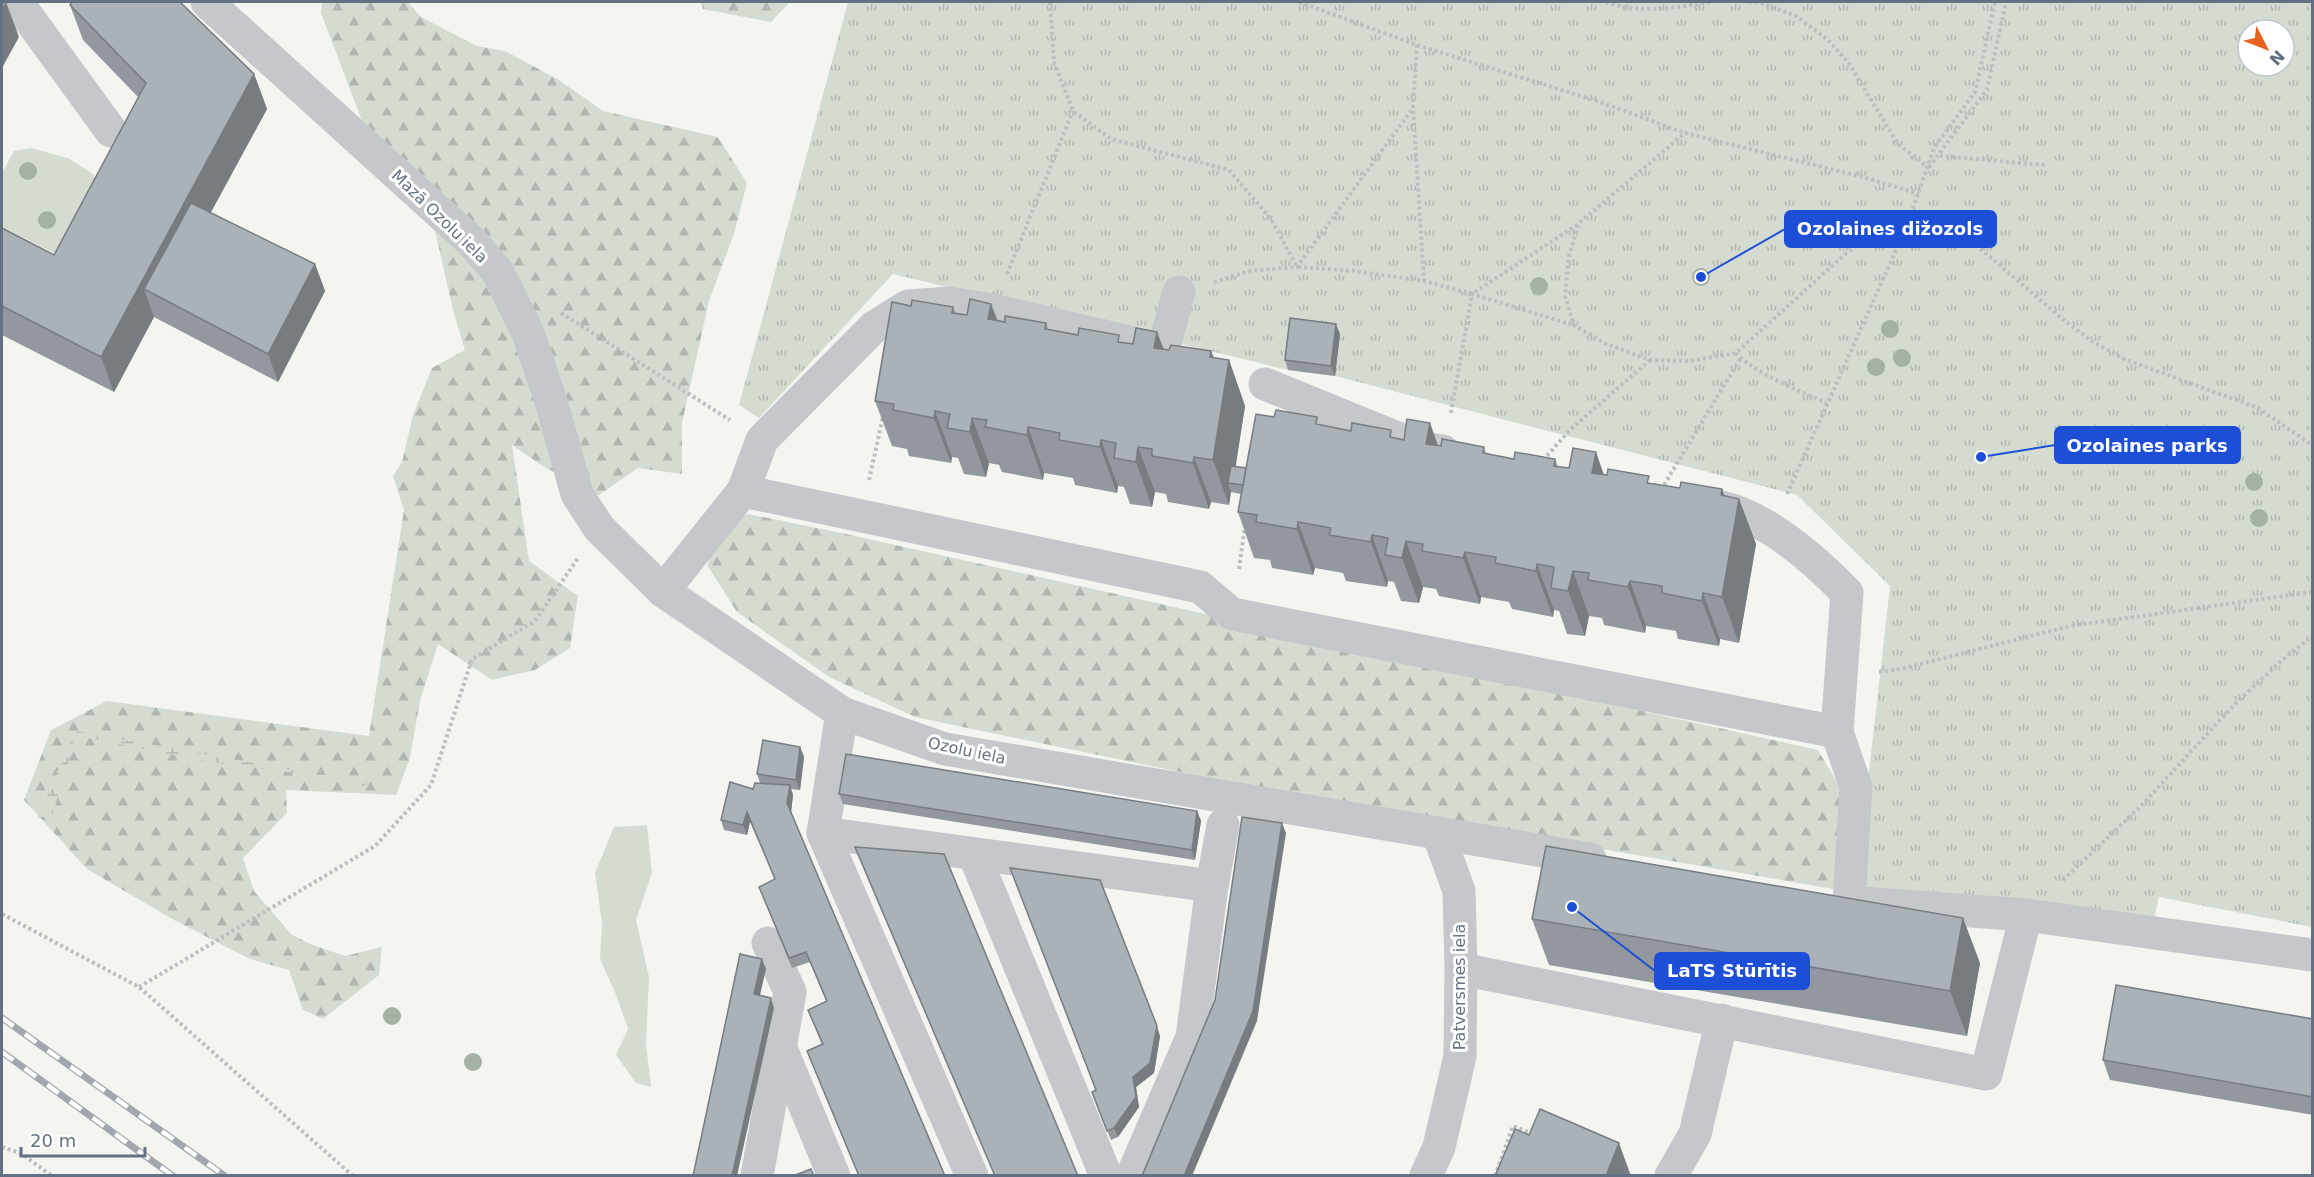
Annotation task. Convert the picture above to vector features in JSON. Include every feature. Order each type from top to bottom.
[{"type":"street","points":[[17,2],[111,131]]},
{"type":"street","name":"Mazā Ozolu iela","points":[[207,2],[472,242],[498,272],[528,333],[551,401],[577,494]]},
{"type":"street","points":[[663,591],[743,491],[762,440],[874,327],[908,306],[949,303],[993,310],[1163,350],[1179,292]]},
{"type":"street","points":[[1265,384],[1422,448],[1456,453]]},
{"type":"street","points":[[743,491],[1200,587],[1232,614],[1837,732]]},
{"type":"street","points":[[1660,493],[1732,510],[1772,530],[1824,569],[1847,593],[1837,732],[1856,787],[1849,902]]},
{"type":"street","name":"Ozolu iela","points":[[577,494],[599,528],[663,591],[842,713],[945,749],[1614,863]]},
{"type":"street","points":[[842,713],[822,833],[972,1176]]},
{"type":"street","points":[[1132,1176],[1192,1037],[1212,886],[1223,825]]},
{"type":"street","points":[[822,833],[1212,886]]},
{"type":"street","name":"Patversmes iela","points":[[1426,1176],[1439,1147],[1460,1056],[1459,891],[1438,833]]},
{"type":"street","points":[[974,854],[1106,1176]]},
{"type":"street","points":[[1814,896],[1849,902],[2026,915],[2313,955]]},
{"type":"street","points":[[1461,969],[1986,1074],[2026,915]]},
{"type":"street","points":[[757,1176],[790,992],[768,943]]},
{"type":"street","points":[[1671,1176],[1695,1134],[1722,1020]]},
{"type":"street","points":[[780,1046],[834,1176]]},
{"type":"path","points":[[1050,2],[1054,62],[1072,111],[1111,139],[1229,170],[1271,219],[1297,267]]},
{"type":"path","points":[[1299,2],[1417,45],[1600,102],[1685,133],[1863,177],[1919,194]]},
{"type":"path","points":[[1606,2],[1646,9],[1677,8],[1710,2]]},
{"type":"path","points":[[1749,2],[1758,2],[1796,16],[1828,40],[1848,62],[1898,144],[1929,168]]},
{"type":"path","points":[[1772,530],[1906,228],[1929,168],[1934,148],[1975,92],[1995,2]]},
{"type":"path","points":[[1929,168],[1940,156],[1986,90],[2006,2]]},
{"type":"path","points":[[1417,45],[1413,108],[1424,281]]},
{"type":"path","points":[[1297,267],[1413,108]]},
{"type":"path","points":[[993,310],[1072,111]]},
{"type":"path","points":[[1472,294],[1578,224],[1685,133]]},
{"type":"path","points":[[1940,156],[2045,165]]},
{"type":"path","points":[[1913,210],[1938,221],[1970,240],[2066,322],[2093,342],[2124,359],[2258,408],[2313,445]]},
{"type":"path","points":[[1574,325],[1565,296],[1569,256],[1578,224]]},
{"type":"path","points":[[1179,292],[1250,271],[1297,267],[1354,271],[1424,281],[1472,294],[1574,325],[1606,344],[1650,360],[1690,361],[1736,353],[1872,232],[1906,228]]},
{"type":"path","points":[[1456,453],[1472,294]]},
{"type":"path","points":[[556,310],[762,440]]},
{"type":"path","points":[[1736,353],[1740,359],[1826,404]]},
{"type":"path","points":[[1660,493],[1740,359]]},
{"type":"path","points":[[1539,465],[1571,429],[1650,360]]},
{"type":"path","points":[[861,516],[884,411]]},
{"type":"path","points":[[1232,614],[1246,519]]},
{"type":"path","points":[[139,987],[375,846],[431,785],[472,659],[535,621],[599,528]]},
{"type":"path","points":[[1842,676],[1901,669],[2070,626],[2313,592]]},
{"type":"path","points":[[2026,915],[2139,808],[2234,705],[2280,662],[2313,636]]},
{"type":"path","points":[[2,914],[139,987],[353,1176]]},
{"type":"path","points":[[1495,1176],[1514,1126],[1535,1135]]},
{"type":"path","points":[[2,1147],[22,1154],[52,1176]]},
{"type":"green space","points":[[322,2],[408,2],[421,17],[477,46],[505,51],[559,80],[603,111],[718,137],[747,183],[734,234],[709,301],[682,423],[682,474],[638,468],[599,495],[544,467],[512,445],[529,561],[578,596],[570,648],[535,670],[492,680],[438,644],[420,701],[410,758],[396,795],[286,790],[287,813],[243,858],[254,891],[291,934],[310,944],[345,956],[382,947],[379,975],[323,1019],[303,1010],[289,970],[250,959],[174,920],[87,869],[24,800],[51,730],[107,701],[369,736],[404,510],[393,476],[402,462],[413,415],[432,368],[465,350],[454,314],[432,218],[383,176],[321,13]]},
{"type":"green space","points":[[701,2],[790,2],[771,22],[703,9]]},
{"type":"green space","points":[[848,2],[2312,2],[2312,927],[2159,897],[2153,924],[1856,886],[1890,586],[1797,495],[1335,376],[1288,370],[893,274],[759,418],[739,405]]},
{"type":"green space","points":[[31,148],[68,158],[93,174],[100,193],[68,260],[2,227],[2,173],[14,151]]},
{"type":"green space","points":[[748,514],[1818,750],[1844,794],[1839,890],[1310,799],[915,717],[829,677],[737,612],[707,565],[723,526]]},
{"type":"green space","points":[[75,731],[368,781],[363,787],[357,781],[211,762],[76,736],[53,813],[37,819]]},
{"type":"green space","points":[[647,825],[652,873],[636,920],[649,977],[646,1044],[651,1087],[636,1083],[616,1055],[628,1029],[600,959],[602,923],[595,873],[614,827]]},
{"type":"building","points":[[72,2],[180,2],[254,74],[101,357],[2,306],[2,228],[54,255],[146,83],[70,5]]},
{"type":"building","points":[[191,203],[315,264],[268,354],[144,289]]},
{"type":"building","points":[[970,299],[991,304],[988,319],[1005,322],[1005,316],[1046,323],[1045,329],[1078,335],[1079,328],[1119,335],[1118,342],[1133,344],[1136,328],[1157,332],[1154,348],[1169,350],[1171,345],[1211,351],[1210,357],[1229,360],[1213,460],[1194,457],[1193,463],[1152,456],[1152,449],[1138,447],[1136,462],[1114,458],[1116,443],[1101,440],[1100,447],[1059,440],[1060,433],[1028,427],[1027,435],[985,427],[987,420],[972,418],[970,432],[947,428],[950,414],[935,411],[934,418],[893,410],[894,404],[875,401],[892,302],[911,306],[912,300],[953,307],[952,313],[967,315]]},
{"type":"building","points":[[1290,318],[1336,324],[1331,366],[1285,360]]},
{"type":"building","points":[[1276,410],[1317,417],[1316,424],[1351,431],[1352,423],[1391,430],[1390,437],[1404,440],[1407,419],[1430,423],[1426,444],[1441,446],[1442,439],[1484,447],[1483,453],[1514,459],[1515,452],[1555,459],[1554,466],[1569,468],[1573,448],[1596,452],[1592,473],[1607,475],[1608,469],[1649,476],[1647,483],[1680,488],[1681,482],[1722,489],[1721,495],[1739,499],[1722,597],[1703,593],[1702,601],[1662,593],[1662,586],[1630,581],[1628,587],[1588,580],[1589,573],[1573,571],[1568,591],[1551,588],[1554,567],[1537,564],[1536,571],[1495,563],[1496,557],[1465,552],[1463,558],[1422,551],[1423,544],[1406,541],[1402,558],[1385,555],[1388,538],[1372,535],[1371,542],[1329,535],[1331,528],[1298,522],[1297,529],[1256,522],[1257,515],[1238,512],[1256,414],[1274,417]]},
{"type":"building","points":[[1231,466],[1246,468],[1243,485],[1228,483]]},
{"type":"building","points":[[763,740],[800,747],[796,780],[757,774]]},
{"type":"building","points":[[846,754],[1197,811],[1192,850],[839,794]]},
{"type":"building","points":[[730,782],[753,789],[755,783],[790,785],[787,803],[945,1176],[859,1176],[807,1051],[823,1044],[808,1010],[827,1001],[806,952],[789,958],[759,887],[775,879],[747,812],[743,825],[721,820]]},
{"type":"building","points":[[1242,817],[1282,823],[1253,1011],[1184,1176],[1142,1176],[1215,1000]]},
{"type":"building","points":[[1546,846],[1963,918],[1950,991],[1532,919]]},
{"type":"building","points":[[855,847],[944,854],[1078,1176],[995,1176]]},
{"type":"building","points":[[1010,868],[1100,880],[1157,1026],[1150,1063],[1133,1077],[1136,1097],[1114,1128],[1107,1131],[1092,1092],[1096,1090]]},
{"type":"building","points":[[740,954],[762,959],[754,994],[771,998],[732,1176],[693,1176]]},
{"type":"building","points":[[2116,985],[2313,1019],[2313,1097],[2103,1060]]},
{"type":"building","points":[[1540,1109],[1619,1143],[1606,1176],[1495,1176],[1515,1129],[1529,1135]]},
{"type":"building","points":[[811,1169],[814,1176],[793,1176]]},
{"type":"railway","points":[[2,1018],[225,1176]]},
{"type":"railway","points":[[2,1052],[173,1176]]},
{"type":"place","name":"Ozolaines dižozols","points":[[1701,277]]},
{"type":"place","name":"Ozolaines parks","points":[[1981,457]]},
{"type":"place","name":"LaTS Stūrītis","points":[[1572,907]]}]
